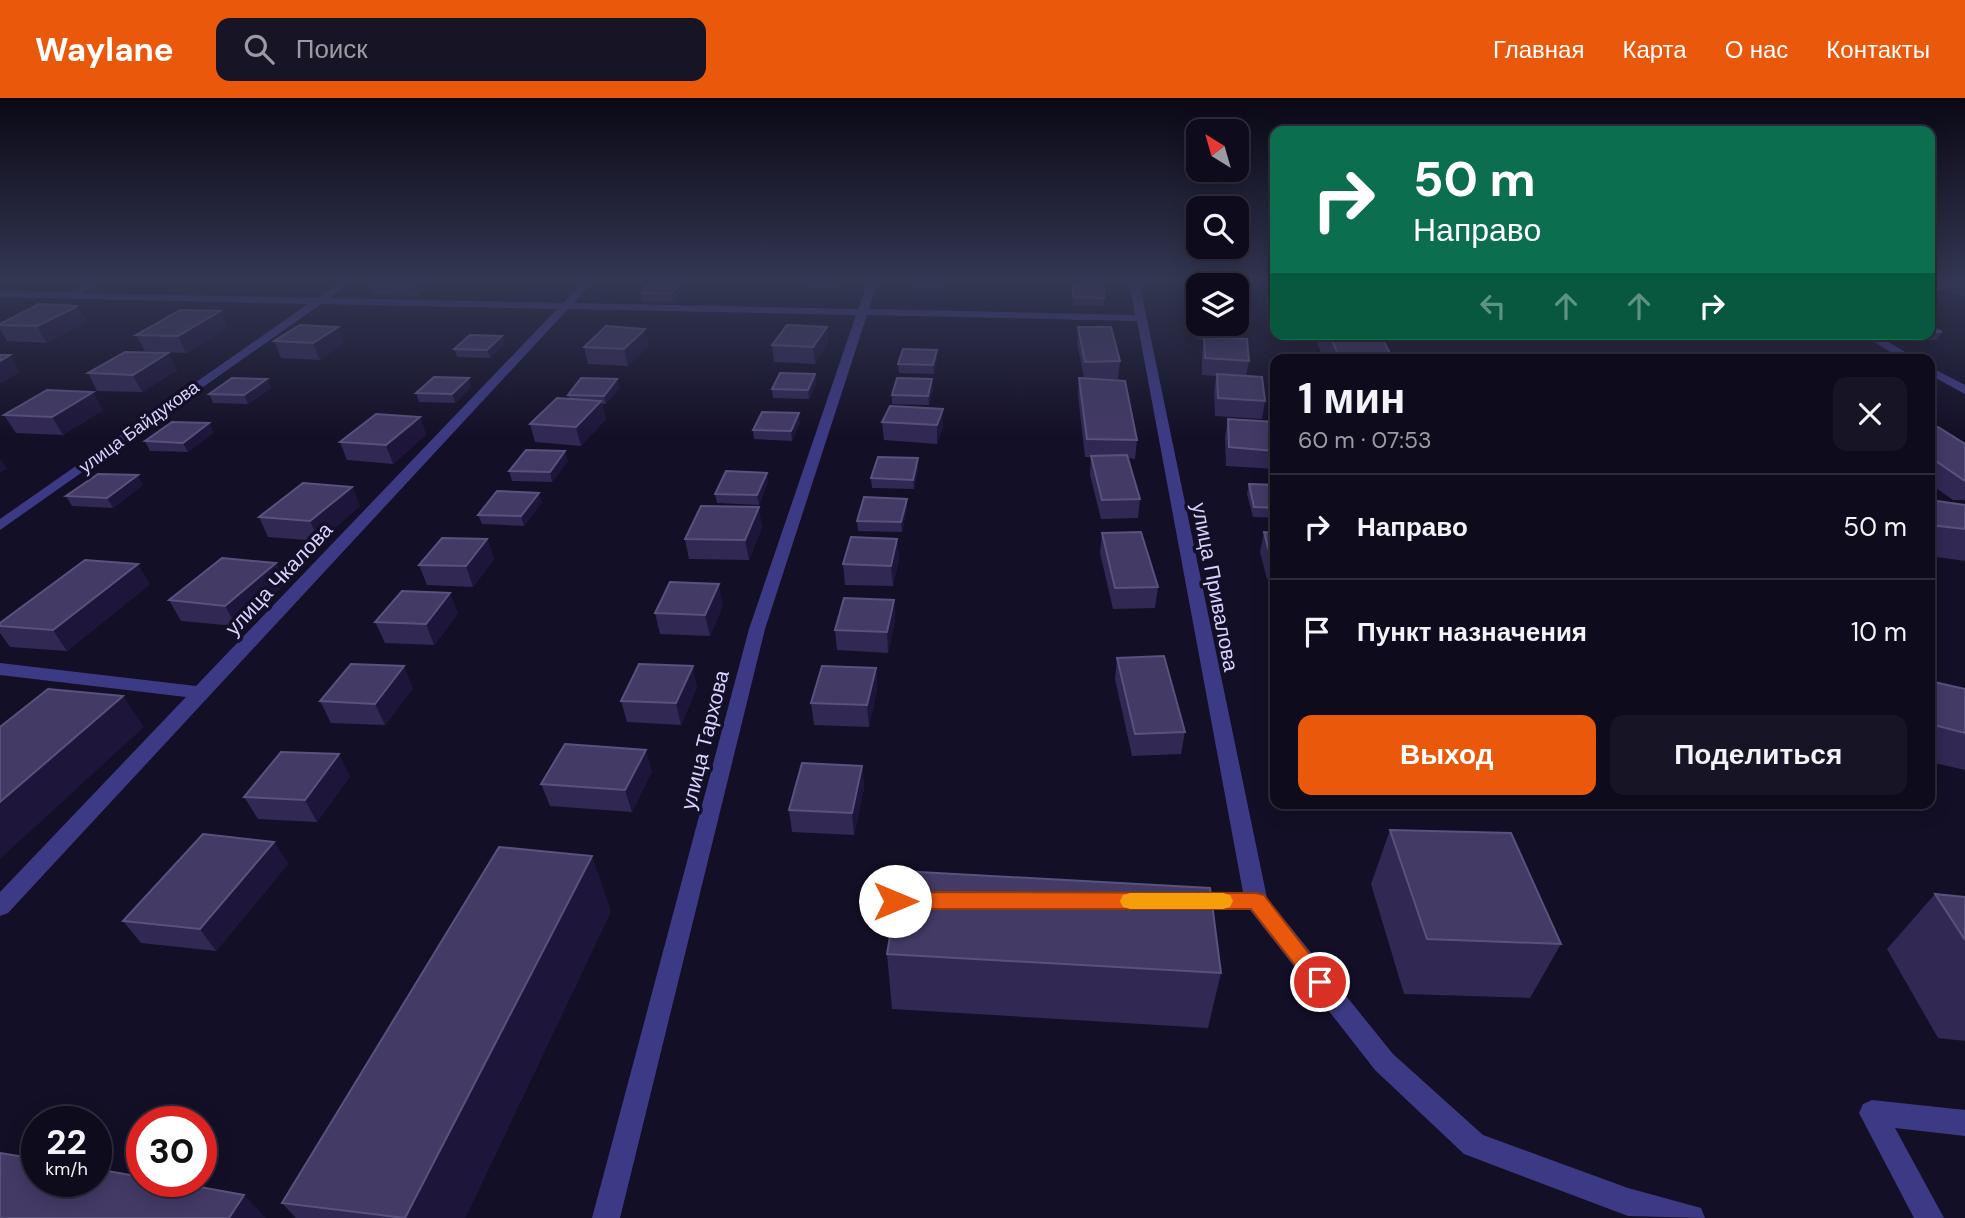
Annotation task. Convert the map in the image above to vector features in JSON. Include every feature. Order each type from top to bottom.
[{"type":"street","name":"улица Байдукова","points":[[0,526],[271,333]]},
{"type":"street","name":"улица Чкалова","points":[[0,907],[537,333]]},
{"type":"street","name":"улица Тархова","points":[[606,1218],[757,629],[854,333]]},
{"type":"street","name":"улица Привалова","points":[[1143,333],[1256,901]]},
{"type":"street","points":[[1877,340],[1902,354]]},
{"type":"street","points":[[1935,373],[1965,390]]},
{"type":"street","points":[[0,669],[201,692]]},
{"type":"street","points":[[1173,901],[1256,901],[1384,1062],[1474,1145],[1628,1202],[1691,1218]]},
{"type":"street","points":[[1930,1218],[1872,1113],[1965,1123]]},
{"type":"building","points":[[139,333],[183,333],[178,336],[136,335]]},
{"type":"building","points":[[287,333],[328,333],[313,343],[274,341]]},
{"type":"building","points":[[598,333],[641,333],[624,349],[584,347]]},
{"type":"building","points":[[781,333],[823,333],[813,347],[772,345]]},
{"type":"building","points":[[1079,333],[1113,333],[1120,361],[1085,362]]},
{"type":"building","points":[[470,335],[502,336],[487,350],[454,349]]},
{"type":"building","points":[[1204,337],[1247,339],[1249,361],[1205,358]]},
{"type":"building","points":[[1332,340],[1383,340],[1390,354],[1338,354]]},
{"type":"building","points":[[903,349],[937,350],[933,365],[898,364]]},
{"type":"building","points":[[125,352],[168,353],[133,375],[88,373]]},
{"type":"building","points":[[780,373],[815,374],[808,390],[772,389]]},
{"type":"building","points":[[1217,374],[1262,377],[1265,401],[1218,398]]},
{"type":"building","points":[[434,377],[469,378],[452,394],[416,393]]},
{"type":"building","points":[[232,378],[267,379],[244,395],[209,394]]},
{"type":"building","points":[[581,378],[617,379],[604,396],[568,395]]},
{"type":"building","points":[[897,378],[932,379],[928,396],[892,395]]},
{"type":"building","points":[[1079,378],[1125,381],[1137,440],[1087,439]]},
{"type":"building","points":[[47,390],[93,392],[52,417],[4,415]]},
{"type":"building","points":[[557,398],[601,401],[576,427],[530,424]]},
{"type":"building","points":[[890,406],[943,409],[937,425],[882,422]]},
{"type":"building","points":[[762,412],[799,413],[791,431],[753,430]]},
{"type":"building","points":[[376,414],[420,417],[386,445],[340,442]]},
{"type":"building","points":[[1228,419],[1270,422],[1270,450],[1229,447]]},
{"type":"building","points":[[172,422],[209,423],[183,443],[145,441]]},
{"type":"building","points":[[1935,427],[1965,444],[1965,481],[1935,460]]},
{"type":"building","points":[[526,450],[565,451],[550,472],[509,471]]},
{"type":"building","points":[[1127,455],[1140,499],[1102,500],[1091,456]]},
{"type":"building","points":[[878,457],[918,458],[913,480],[871,478]]},
{"type":"building","points":[[726,471],[767,473],[757,495],[715,494]]},
{"type":"building","points":[[98,474],[138,475],[107,498],[66,496]]},
{"type":"building","points":[[303,483],[352,487],[310,521],[259,517]]},
{"type":"building","points":[[1249,484],[1270,485],[1270,508],[1254,507]]},
{"type":"building","points":[[497,491],[539,493],[521,516],[478,515]]},
{"type":"building","points":[[864,497],[907,499],[901,522],[857,521]]},
{"type":"building","points":[[1935,501],[1965,505],[1965,529],[1935,526]]},
{"type":"building","points":[[701,506],[759,507],[745,540],[685,539]]},
{"type":"building","points":[[1141,532],[1158,587],[1115,588],[1102,533]]},
{"type":"building","points":[[1264,532],[1270,532],[1270,555]]},
{"type":"building","points":[[851,537],[897,539],[891,566],[843,564]]},
{"type":"building","points":[[442,538],[487,539],[466,566],[419,565]]},
{"type":"building","points":[[222,558],[276,563],[225,606],[169,600]]},
{"type":"building","points":[[85,560],[138,564],[53,630],[0,626],[0,623]]},
{"type":"building","points":[[670,582],[719,584],[705,615],[655,613]]},
{"type":"building","points":[[402,591],[450,593],[426,624],[375,622]]},
{"type":"building","points":[[844,598],[894,600],[887,632],[835,630]]},
{"type":"building","points":[[1164,656],[1185,732],[1135,734],[1117,658]]},
{"type":"building","points":[[351,664],[404,666],[375,704],[320,701]]},
{"type":"building","points":[[639,664],[693,666],[676,703],[621,701]]},
{"type":"building","points":[[822,666],[876,668],[867,705],[811,703]]},
{"type":"building","points":[[1935,682],[1965,689],[1965,733],[1935,725]]},
{"type":"building","points":[[48,689],[123,696],[0,802],[0,727]]},
{"type":"building","points":[[565,744],[646,750],[625,790],[541,784]]},
{"type":"building","points":[[281,752],[339,754],[305,800],[244,797]]},
{"type":"building","points":[[802,763],[862,766],[852,813],[789,810]]},
{"type":"building","points":[[1390,830],[1511,833],[1561,944],[1427,939]]},
{"type":"building","points":[[203,834],[274,842],[200,929],[123,921]]},
{"type":"building","points":[[499,847],[592,856],[405,1218],[282,1203]]},
{"type":"building","points":[[901,871],[1210,888],[1221,973],[887,954]]},
{"type":"building","points":[[1935,894],[1965,897],[1965,940]]},
{"type":"building","points":[[0,1153],[21,1156],[21,1197],[112,1197],[112,1172],[126,1174],[126,1197],[217,1197],[217,1190],[244,1195],[229,1218],[0,1218]]},
{"type":"slow traffic","points":[[1130,901],[1223,901]]},
{"type":"route","points":[[895,901],[1256,901],[1320,982]]}]
